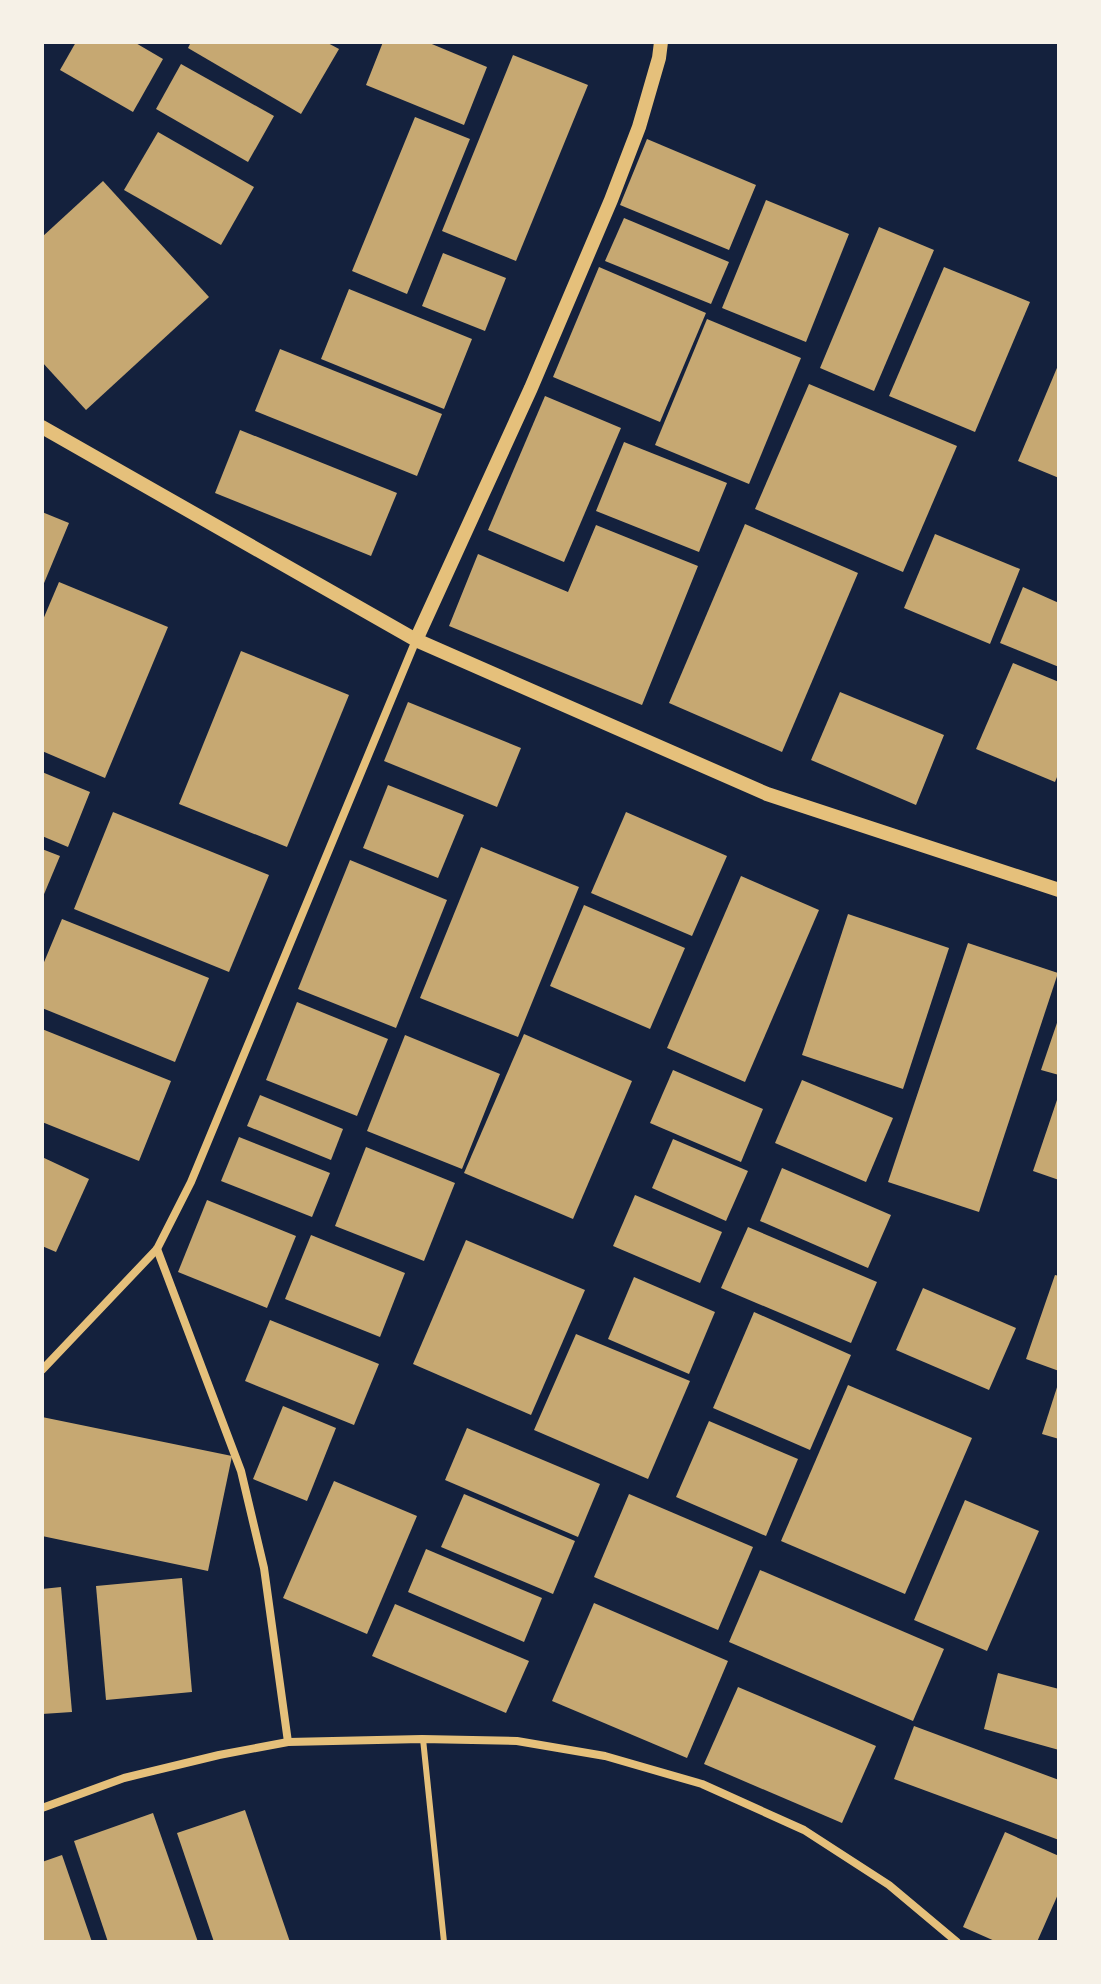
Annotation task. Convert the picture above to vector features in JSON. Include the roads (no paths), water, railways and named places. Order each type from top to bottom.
[{"type":"street","points":[[42,1370],[157,1249],[191,1182],[416,640],[531,388],[611,200],[639,127],[661,42]]},
{"type":"street","points":[[42,427],[416,640],[767,794],[1059,890]]},
{"type":"street","points":[[157,1249],[241,1471],[264,1568],[288,1742]]},
{"type":"street","points":[[42,1808],[124,1778],[288,1742],[423,1739],[517,1741],[605,1756],[702,1784],[804,1830],[889,1885],[957,1942]]},
{"type":"lane","points":[[423,1739],[444,1942]]}]
